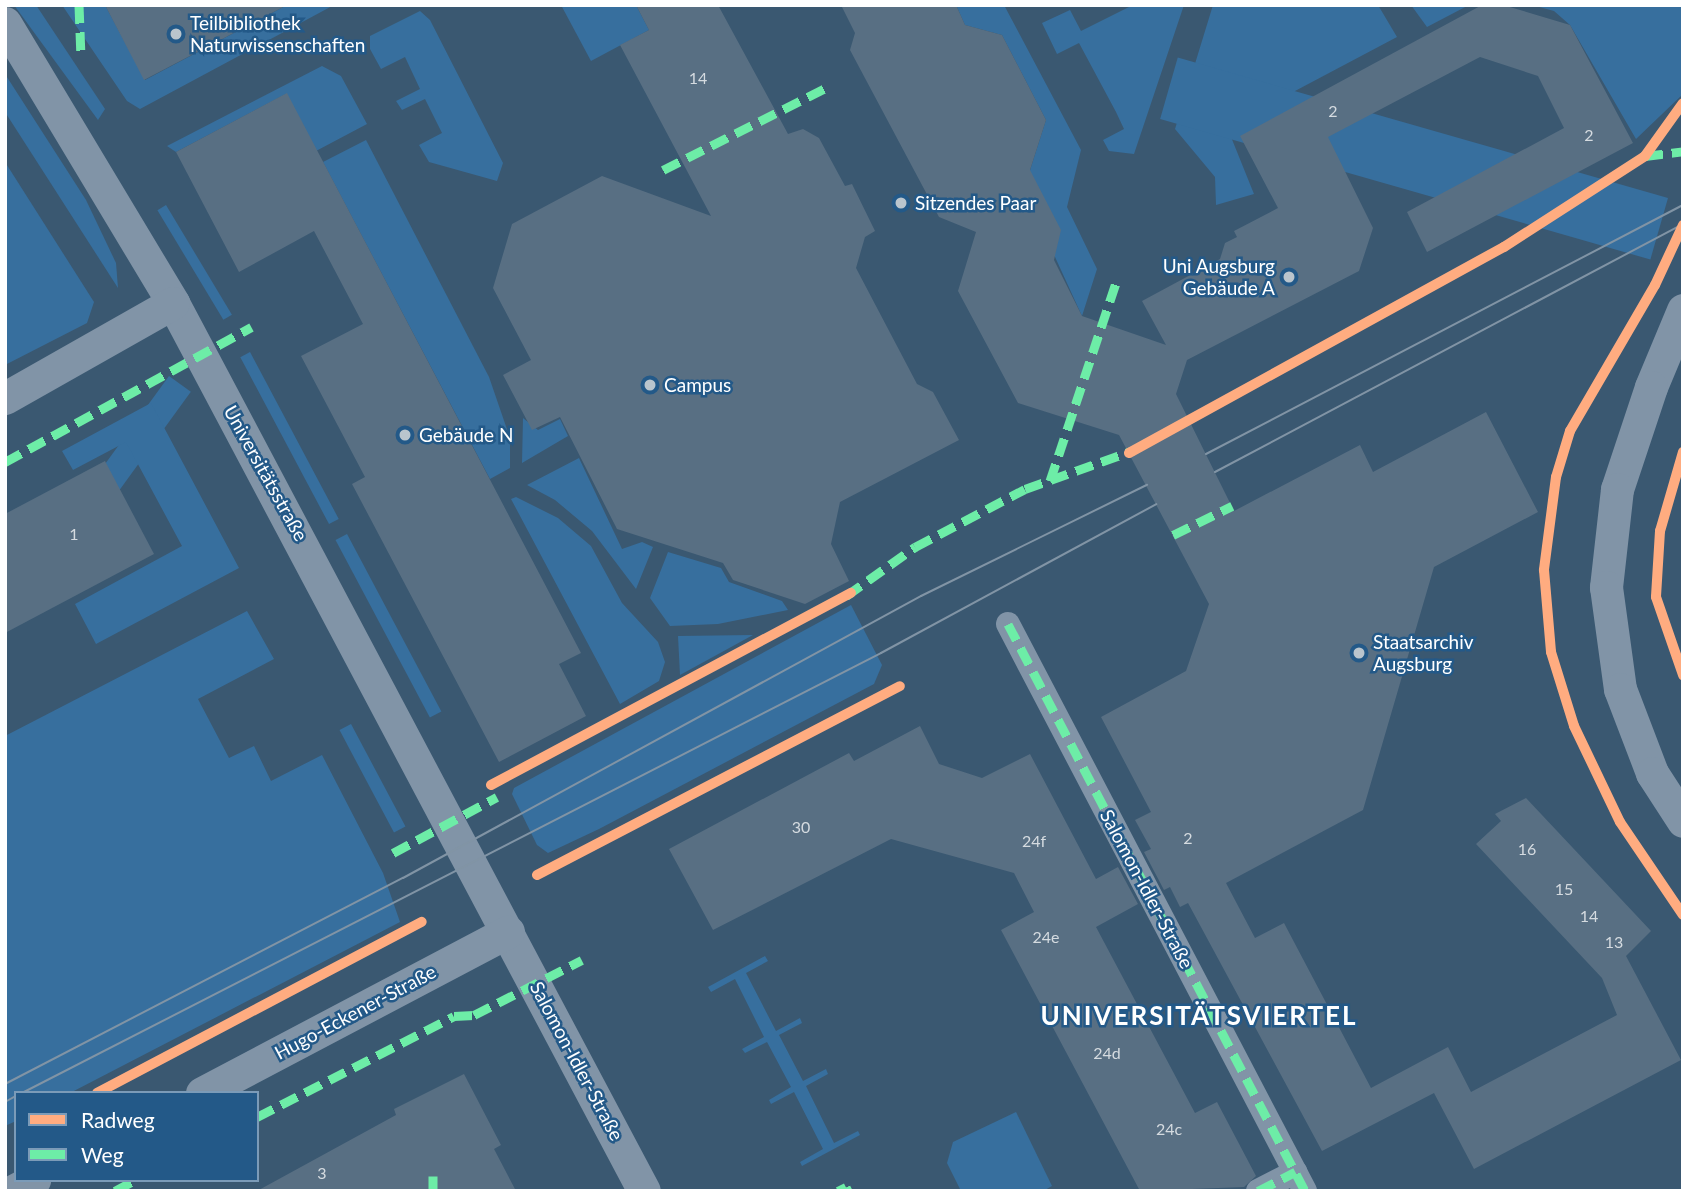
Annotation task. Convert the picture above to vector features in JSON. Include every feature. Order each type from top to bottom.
[{"type":"street","name":"Universitätsstraße","points":[[5,23],[173,303],[508,932]]},
{"type":"street","points":[[5,398],[173,303]]},
{"type":"street","points":[[1681,322],[1651,387],[1617,489],[1605,587],[1623,699],[1652,773],[1683,821]]},
{"type":"street","name":"Salomon-Idler-Straße","points":[[1008,624],[1300,1181]]},
{"type":"street","name":"Hugo-Eckener-Straße","points":[[206,1091],[508,932]]},
{"type":"street","name":"Salomon-Idler-Straße","points":[[508,932],[644,1191]]},
{"type":"street","points":[[1258,1191],[1300,1181]]},
{"type":"street","points":[[13,1191],[30,1182]]},
{"type":"shaded area","points":[[14,5],[36,5],[105,109],[98,120]]},
{"type":"shaded area","points":[[62,5],[105,5],[145,80],[287,5],[334,5],[140,109],[127,101]]},
{"type":"shaded area","points":[[561,5],[636,5],[649,30],[591,61]]},
{"type":"shaded area","points":[[956,5],[1004,5],[1081,150],[1067,207],[1097,269],[1082,316],[1024,189],[1046,120],[1002,35],[965,25]]},
{"type":"shaded area","points":[[1133,5],[1184,5],[1134,154],[1109,151],[1103,140],[1124,129],[1079,43],[1057,54],[1042,23],[1070,10],[1081,31]]},
{"type":"shaded area","points":[[1213,5],[1378,5],[1397,37],[1227,127],[1254,194],[1216,205],[1215,177],[1175,129]]},
{"type":"shaded area","points":[[1411,5],[1469,5],[1427,27]]},
{"type":"shaded area","points":[[1532,5],[1683,5],[1683,94],[1636,139],[1570,25],[1554,11]]},
{"type":"shaded area","points":[[420,11],[430,20],[503,163],[497,181],[429,162],[419,145],[442,133],[425,99],[402,110],[396,101],[420,89],[405,57],[381,69],[370,49],[370,36]]},
{"type":"shaded area","points":[[1178,57],[1668,198],[1650,260],[1160,119]]},
{"type":"shaded area","points":[[322,66],[341,76],[367,124],[316,151],[286,94],[176,152],[167,146]]},
{"type":"shaded area","points":[[5,74],[86,200],[116,263],[118,288],[5,112]]},
{"type":"shaded area","points":[[366,140],[489,377],[510,438],[510,468],[490,479],[323,162]]},
{"type":"shaded area","points":[[5,162],[94,302],[87,323],[5,365]]},
{"type":"shaded area","points":[[166,205],[232,315],[223,320],[157,210]]},
{"type":"shaded area","points":[[250,352],[339,519],[329,524],[240,357]]},
{"type":"shaded area","points":[[169,376],[191,392],[69,559],[47,543]]},
{"type":"shaded area","points":[[151,403],[239,568],[96,644],[75,604],[182,546],[126,442],[73,470],[62,451]]},
{"type":"shaded area","points":[[523,418],[538,430],[560,419],[568,436],[522,463]]},
{"type":"shaded area","points":[[579,458],[622,549],[642,542],[653,547],[636,589],[592,531],[555,500],[527,485]]},
{"type":"shaded area","points":[[516,497],[558,518],[591,546],[622,603],[658,642],[665,662],[659,681],[620,704],[511,499]]},
{"type":"shaded area","points":[[347,534],[441,711],[430,718],[336,540]]},
{"type":"shaded area","points":[[668,552],[721,568],[729,582],[782,601],[788,610],[718,624],[670,626],[650,598]]},
{"type":"shaded area","points":[[851,605],[882,665],[874,684],[599,829],[548,853],[537,845],[512,794],[514,788]]},
{"type":"shaded area","points":[[247,611],[274,659],[198,699],[229,758],[254,746],[271,781],[322,755],[383,873],[400,922],[74,1091],[14,1091],[14,1122],[5,1126],[5,736]]},
{"type":"shaded area","points":[[753,635],[680,675],[678,636]]},
{"type":"shaded area","points":[[351,724],[405,826],[394,833],[340,730]]},
{"type":"shaded area","points":[[765,956],[768,961],[746,973],[776,1031],[800,1018],[802,1023],[779,1035],[803,1081],[826,1069],[828,1074],[806,1086],[834,1143],[858,1131],[860,1135],[802,1166],[800,1162],[823,1149],[794,1092],[771,1104],[769,1100],[791,1087],[767,1042],[745,1053],[742,1049],[764,1037],[735,979],[711,992],[708,987]]},
{"type":"shaded area","points":[[1016,1112],[1052,1186],[1043,1191],[961,1191],[947,1163],[953,1142]]},
{"type":"building","name":"Teilbibliothek Naturwissenschaften","points":[[105,5],[287,5],[144,80]]},
{"type":"building","points":[[636,5],[718,5],[788,134],[803,129],[819,138],[845,186],[852,184],[875,231],[865,237],[856,268],[917,384],[933,392],[959,440],[840,502],[831,544],[849,581],[805,604],[733,580],[723,563],[617,529],[560,417],[532,430],[503,375],[531,360],[493,288],[512,224],[602,176],[711,216],[620,45],[649,30]]},
{"type":"building","points":[[841,5],[956,5],[965,25],[1002,35],[1046,120],[1030,170],[1061,230],[1054,260],[1082,316],[1166,345],[1142,301],[1220,259],[1225,243],[1237,237],[1234,231],[1278,208],[1240,136],[1482,5],[1503,5],[1570,25],[1633,143],[1427,252],[1407,212],[1564,128],[1538,76],[1480,57],[1328,137],[1373,228],[1359,271],[1187,360],[1176,394],[1234,511],[1360,445],[1373,472],[1486,412],[1538,512],[1434,567],[1363,810],[1226,883],[1255,938],[1284,923],[1371,1088],[1448,1047],[1471,1092],[1617,1015],[1602,978],[1476,844],[1501,821],[1495,814],[1526,798],[1651,931],[1626,956],[1681,1060],[1474,1169],[1434,1093],[1322,1151],[1188,903],[1180,907],[1170,887],[1164,890],[1144,852],[1151,849],[1135,820],[1151,812],[1101,717],[1186,671],[1209,604],[1119,435],[1018,403],[958,291],[976,232],[939,217],[850,50],[855,33]]},
{"type":"building","name":"Gebäude N","points":[[287,93],[581,653],[559,664],[586,716],[499,762],[352,484],[365,477],[301,356],[363,324],[314,231],[239,272],[176,152]]},
{"type":"building","points":[[105,461],[154,554],[5,633],[5,514]]},
{"type":"building","points":[[920,726],[939,764],[982,778],[1030,754],[1096,879],[1118,867],[1138,904],[1096,927],[1195,1113],[1217,1102],[1256,1176],[1244,1187],[1140,1191],[1001,930],[1034,912],[1014,873],[891,839],[713,930],[669,849],[849,753],[854,761]]},
{"type":"building","points":[[464,1074],[501,1145],[494,1149],[516,1191],[257,1191],[396,1115],[394,1109]]},
{"type":"tram line","points":[[1206,454],[1683,205]]},
{"type":"tram line","points":[[1215,472],[1683,224]]},
{"type":"tram line","points":[[5,1084],[403,878],[921,596],[1147,485]]},
{"type":"tram line","points":[[26,1091],[881,653],[1156,504]]},
{"type":"tram line","points":[[5,1102],[14,1097]]},
{"type":"marked path","points":[[79,5],[81,56]]},
{"type":"marked path","points":[[663,170],[825,88]]},
{"type":"marked path","points":[[1645,156],[1683,151]]},
{"type":"marked path","points":[[1050,481],[1118,277]]},
{"type":"marked path","points":[[5,462],[252,327]]},
{"type":"marked path","points":[[846,596],[915,547],[1025,489],[1134,450]]},
{"type":"marked path","points":[[1173,535],[1232,506]]},
{"type":"marked path","points":[[1008,624],[1305,1191]]},
{"type":"marked path","points":[[393,853],[497,797]]},
{"type":"marked path","points":[[259,1116],[454,1016],[474,1015],[582,960]]},
{"type":"marked path","points":[[1258,1191],[1295,1172]]},
{"type":"marked path","points":[[433,1176],[433,1191]]},
{"type":"marked path","points":[[115,1191],[131,1182]]},
{"type":"marked path","points":[[838,1191],[846,1187],[848,1191]]},
{"type":"cycle path","points":[[1129,453],[1504,247],[1645,156],[1683,103]]},
{"type":"cycle path","points":[[1683,225],[1655,285],[1570,431],[1556,477],[1544,570],[1551,652],[1574,726],[1620,822],[1683,915]]},
{"type":"cycle path","points":[[1683,452],[1660,531],[1656,597],[1683,675]]},
{"type":"cycle path","points":[[491,785],[851,593]]},
{"type":"cycle path","points":[[537,875],[900,686]]},
{"type":"cycle path","points":[[101,1091],[422,922]]},
{"type":"place","name":"Teilbibliothek Naturwissenschaften","points":[[176,34]]},
{"type":"place","name":"Sitzendes Paar","points":[[901,203]]},
{"type":"place","name":"Uni Augsburg Gebäude A","points":[[1289,277]]},
{"type":"place","name":"Campus","points":[[650,385]]},
{"type":"place","name":"Gebäude N","points":[[405,435]]},
{"type":"place","name":"Staatsarchiv Augsburg","points":[[1359,653]]},
{"type":"district","name":"UNIVERSITÄTSVIERTEL","points":[[1199,1016]]}]
